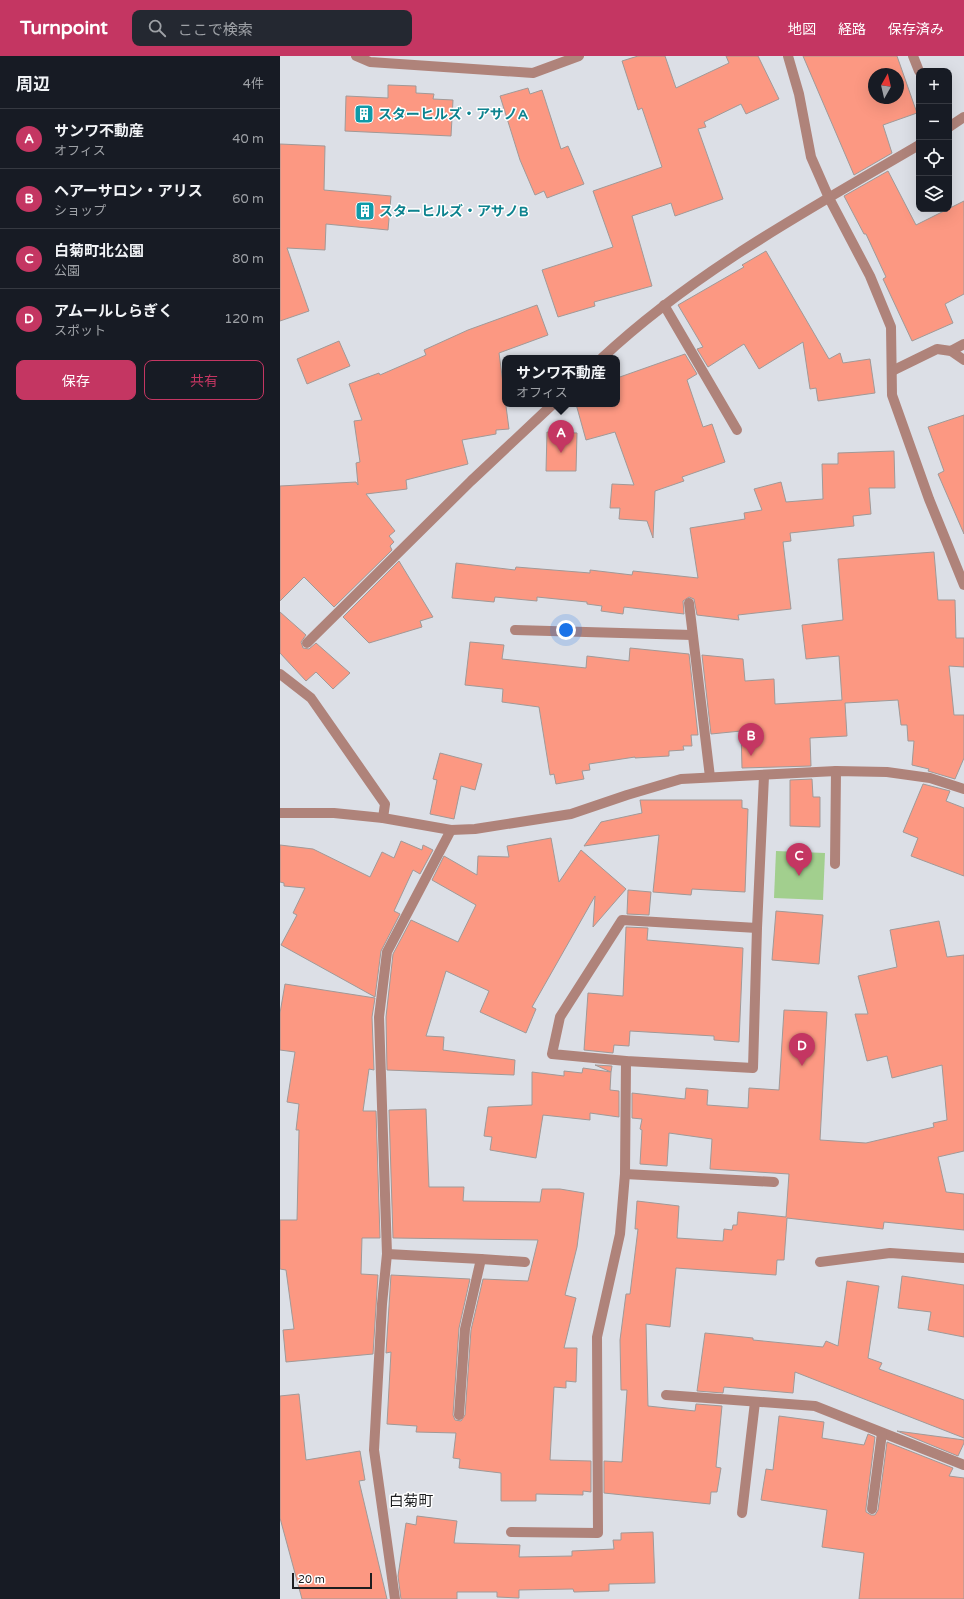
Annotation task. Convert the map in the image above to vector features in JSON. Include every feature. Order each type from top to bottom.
[{"type":"street","points":[[356,56],[371,59],[533,73],[552,61],[579,56]]},
{"type":"street","points":[[788,56],[799,94],[811,157],[829,198],[870,276],[891,327],[892,395],[902,428],[928,500],[964,585]]},
{"type":"street","points":[[913,56],[918,68]]},
{"type":"street","points":[[952,125],[964,117]]},
{"type":"street","points":[[606,355],[664,305],[743,250],[916,147]]},
{"type":"street","points":[[664,305],[737,430]]},
{"type":"street","points":[[951,351],[964,344]]},
{"type":"street","points":[[892,371],[937,349],[951,351],[964,360]]},
{"type":"street","points":[[307,643],[471,481],[550,407]]},
{"type":"street","points":[[689,603],[710,777]]},
{"type":"street","points":[[515,630],[692,636]]},
{"type":"street","points":[[280,674],[311,698],[385,804],[383,818]]},
{"type":"street","points":[[280,813],[334,813],[383,818],[451,830],[475,829],[571,814],[627,794],[681,779],[764,776],[836,771],[887,772],[930,778],[964,789]]},
{"type":"street","points":[[835,864],[836,771]]},
{"type":"street","points":[[757,928],[622,920],[560,1017],[552,1054],[626,1061],[752,1068],[764,776]]},
{"type":"street","points":[[395,1599],[374,1450],[382,1304],[387,1254],[386,1175],[379,1018],[387,952],[451,830]]},
{"type":"street","points":[[511,1532],[598,1533],[598,1336],[620,1234],[625,1174],[626,1061]]},
{"type":"street","points":[[625,1174],[774,1182]]},
{"type":"street","points":[[820,1262],[890,1253],[964,1258]]},
{"type":"street","points":[[387,1254],[525,1262]]},
{"type":"street","points":[[459,1415],[465,1329],[482,1259]]},
{"type":"street","points":[[666,1395],[815,1406],[964,1465]]},
{"type":"street","points":[[742,1513],[755,1402]]},
{"type":"street","points":[[872,1509],[882,1433]]},
{"type":"green space","points":[[776,851],[825,853],[823,900],[774,898]]},
{"type":"building","points":[[638,56],[665,56],[676,88],[729,63],[726,56],[758,56],[779,99],[746,114],[741,104],[704,122],[706,127],[698,129],[723,199],[675,216],[671,203],[632,216],[652,286],[594,302],[595,306],[558,317],[542,270],[613,247],[593,191],[662,167],[642,108],[638,110],[622,61]]},
{"type":"building","points":[[803,56],[897,56],[901,68],[868,68],[868,104],[904,104],[904,76],[916,110],[916,113],[883,125],[892,153],[854,175]]},
{"type":"building","points":[[388,85],[416,86],[416,93],[434,94],[433,99],[453,100],[451,136],[345,131],[346,96],[388,98]]},
{"type":"building","points":[[528,88],[530,94],[542,90],[561,149],[568,146],[584,184],[547,198],[544,191],[535,195],[520,160],[500,96]]},
{"type":"building","points":[[280,144],[325,146],[324,190],[391,196],[388,230],[326,224],[325,250],[287,248],[309,311],[280,321]]},
{"type":"building","points":[[888,171],[916,225],[942,212],[952,212],[952,207],[964,201],[964,294],[945,304],[953,323],[912,341],[883,279],[886,277],[866,234],[864,234],[844,196]]},
{"type":"building","points":[[766,251],[829,359],[840,353],[843,363],[870,359],[875,393],[818,401],[816,388],[810,389],[803,342],[759,369],[744,344],[708,367],[697,349],[703,347],[678,305],[744,267],[742,265]]},
{"type":"building","points":[[537,305],[548,335],[499,353],[502,376],[502,407],[506,407],[509,429],[496,430],[496,434],[462,440],[468,464],[406,480],[407,489],[366,494],[395,531],[389,536],[394,542],[390,546],[392,550],[334,607],[304,577],[280,601],[280,486],[356,482],[358,485],[356,463],[360,462],[354,421],[362,420],[349,384],[379,373],[380,375],[426,355],[424,350],[468,330]]},
{"type":"building","points":[[339,341],[350,366],[307,384],[297,359]]},
{"type":"building","points":[[685,354],[697,374],[687,380],[703,427],[712,424],[725,462],[682,477],[684,481],[655,491],[653,538],[647,521],[619,519],[620,508],[610,508],[612,484],[634,485],[615,432],[586,440],[577,407],[620,407],[620,377]]},
{"type":"building","points":[[964,415],[964,534],[938,474],[944,471],[928,427]]},
{"type":"building","points":[[547,432],[577,433],[576,471],[546,471]]},
{"type":"building","points":[[894,451],[895,488],[869,488],[871,514],[853,516],[854,526],[790,533],[791,541],[783,542],[791,609],[738,615],[739,620],[697,615],[694,599],[689,597],[683,601],[684,614],[624,607],[623,614],[601,611],[602,606],[587,604],[587,602],[537,597],[537,601],[495,597],[494,602],[452,598],[456,563],[515,570],[516,567],[590,573],[590,570],[632,575],[633,571],[698,578],[690,528],[745,519],[744,513],[762,510],[754,489],[781,482],[786,502],[823,499],[822,464],[838,464],[838,453]]},
{"type":"building","points":[[934,552],[938,600],[955,600],[956,638],[964,638],[964,667],[949,666],[954,715],[964,715],[964,758],[955,779],[928,771],[929,769],[912,765],[914,741],[908,741],[907,725],[901,725],[898,700],[845,703],[847,736],[810,738],[811,766],[742,768],[741,731],[711,734],[702,655],[743,659],[745,681],[774,679],[775,704],[842,700],[839,656],[806,659],[802,625],[843,620],[838,559]]},
{"type":"building","points":[[399,561],[433,617],[420,621],[422,627],[369,643],[343,617]]},
{"type":"building","points":[[280,612],[306,635],[301,642],[303,648],[309,649],[316,643],[350,673],[333,689],[316,672],[306,681],[280,653]]},
{"type":"building","points":[[470,642],[504,645],[502,659],[586,668],[587,656],[629,661],[630,648],[689,654],[698,735],[691,735],[692,746],[683,746],[684,750],[669,751],[669,756],[635,757],[589,764],[590,770],[582,771],[584,779],[556,784],[554,774],[550,775],[539,707],[502,702],[503,689],[465,685]]},
{"type":"building","points":[[440,753],[482,764],[475,790],[461,786],[454,819],[430,814],[437,780],[433,779]]},
{"type":"building","points":[[812,779],[813,797],[820,797],[820,827],[790,826],[790,780]]},
{"type":"building","points":[[923,784],[950,791],[946,801],[964,808],[964,876],[911,856],[918,838],[903,832]]},
{"type":"building","points":[[640,800],[742,800],[742,808],[748,809],[745,892],[692,889],[691,895],[653,892],[659,835],[584,846],[601,822],[642,813]]},
{"type":"building","points":[[551,838],[559,882],[581,850],[626,889],[593,927],[595,896],[532,1007],[536,1009],[526,1033],[480,1012],[489,991],[446,971],[426,1036],[444,1037],[443,1050],[515,1060],[514,1075],[387,1070],[386,1017],[393,954],[411,920],[458,942],[476,905],[432,880],[444,856],[477,875],[478,856],[509,857],[507,846]]},
{"type":"building","points":[[401,841],[422,850],[423,845],[433,850],[420,874],[413,870],[394,911],[400,914],[381,951],[375,997],[281,945],[297,915],[293,913],[305,888],[284,886],[284,883],[280,882],[280,845],[313,849],[370,877],[382,852],[394,858]]},
{"type":"building","points":[[628,890],[651,892],[649,915],[627,914]]},
{"type":"building","points":[[776,911],[823,915],[819,964],[772,960]]},
{"type":"building","points":[[939,921],[947,957],[964,955],[964,1151],[938,1157],[946,1192],[964,1194],[964,1230],[884,1222],[883,1229],[787,1218],[784,1260],[777,1260],[776,1275],[676,1268],[670,1327],[646,1324],[648,1406],[695,1411],[696,1404],[722,1406],[716,1467],[721,1468],[717,1492],[711,1492],[710,1504],[604,1493],[604,1461],[622,1462],[627,1390],[621,1390],[620,1340],[626,1294],[630,1294],[638,1229],[635,1229],[637,1201],[679,1206],[677,1238],[723,1241],[724,1229],[732,1230],[733,1225],[737,1225],[738,1212],[786,1217],[789,1174],[710,1169],[712,1139],[669,1133],[667,1166],[640,1164],[642,1130],[640,1129],[642,1119],[632,1118],[632,1093],[685,1099],[686,1088],[708,1090],[707,1105],[748,1108],[749,1088],[779,1090],[784,1010],[827,1012],[820,1140],[866,1143],[934,1127],[933,1123],[947,1120],[942,1065],[892,1078],[887,1056],[867,1061],[855,1014],[868,1014],[858,976],[897,967],[890,930]]},
{"type":"building","points":[[626,927],[648,928],[647,940],[743,948],[739,1042],[714,1040],[714,1036],[630,1031],[629,1046],[614,1045],[613,1053],[584,1050],[588,993],[623,996]]},
{"type":"building","points":[[285,984],[375,998],[372,1017],[374,1070],[369,1069],[363,1111],[376,1111],[380,1238],[362,1238],[361,1274],[378,1275],[373,1354],[286,1362],[283,1330],[294,1329],[286,1270],[280,1269],[280,1220],[297,1220],[299,1130],[296,1130],[299,1104],[287,1102],[295,1052],[280,1050],[280,1013]]},
{"type":"building","points":[[595,1065],[612,1066],[611,1072]]},
{"type":"building","points":[[583,1068],[611,1072],[610,1090],[619,1091],[619,1117],[590,1113],[590,1120],[543,1115],[536,1158],[490,1150],[492,1137],[484,1136],[488,1107],[532,1105],[532,1072],[564,1076],[564,1071],[582,1073]]},
{"type":"building","points":[[426,1109],[429,1187],[464,1187],[463,1201],[540,1202],[542,1189],[560,1189],[584,1193],[577,1247],[565,1295],[576,1298],[564,1348],[577,1348],[576,1382],[566,1381],[566,1388],[554,1387],[550,1460],[591,1461],[591,1492],[583,1491],[583,1495],[536,1494],[536,1501],[501,1501],[501,1473],[459,1468],[460,1459],[453,1458],[456,1433],[416,1432],[417,1426],[387,1424],[391,1352],[386,1353],[391,1275],[470,1279],[459,1328],[453,1415],[455,1420],[461,1421],[465,1415],[471,1330],[483,1279],[528,1281],[538,1240],[393,1238],[389,1110]]},
{"type":"building","points":[[902,1276],[964,1285],[964,1337],[928,1330],[931,1312],[898,1308]]},
{"type":"building","points":[[847,1281],[879,1286],[868,1358],[882,1363],[879,1369],[964,1400],[964,1438],[795,1372],[793,1393],[724,1387],[723,1393],[697,1391],[705,1333],[753,1338],[753,1340],[823,1347],[826,1341],[838,1346]]},
{"type":"building","points":[[299,1394],[306,1460],[360,1451],[365,1480],[359,1481],[387,1599],[302,1599],[280,1518],[280,1396]]},
{"type":"building","points":[[779,1416],[824,1422],[822,1438],[864,1445],[868,1434],[875,1437],[866,1508],[866,1512],[871,1515],[875,1515],[878,1510],[887,1442],[953,1468],[949,1476],[964,1478],[964,1599],[859,1599],[864,1553],[822,1547],[827,1510],[761,1500],[766,1469],[773,1470]]},
{"type":"building","points":[[897,1431],[964,1440],[964,1443],[958,1456]]},
{"type":"building","points":[[417,1516],[457,1521],[454,1543],[520,1545],[519,1557],[572,1556],[572,1551],[614,1549],[613,1540],[621,1540],[621,1533],[653,1532],[655,1583],[609,1584],[609,1591],[574,1592],[573,1589],[519,1590],[519,1598],[497,1597],[497,1592],[457,1592],[457,1599],[401,1599],[398,1576],[406,1523],[416,1525]]},
{"type":"place","name":"スターヒルズ・アサノA","points":[[364,114]]},
{"type":"place","name":"スターヒルズ・アサノB","points":[[365,211]]},
{"type":"place","name":"サンワ不動産","points":[[561,453]]},
{"type":"place","name":"ヘアーサロン・アリス","points":[[751,756]]},
{"type":"place","name":"白菊町北公園","points":[[799,876]]},
{"type":"place","name":"アムールしらぎく","points":[[802,1066]]},
{"type":"district","name":"白菊町","points":[[411,1501]]}]
